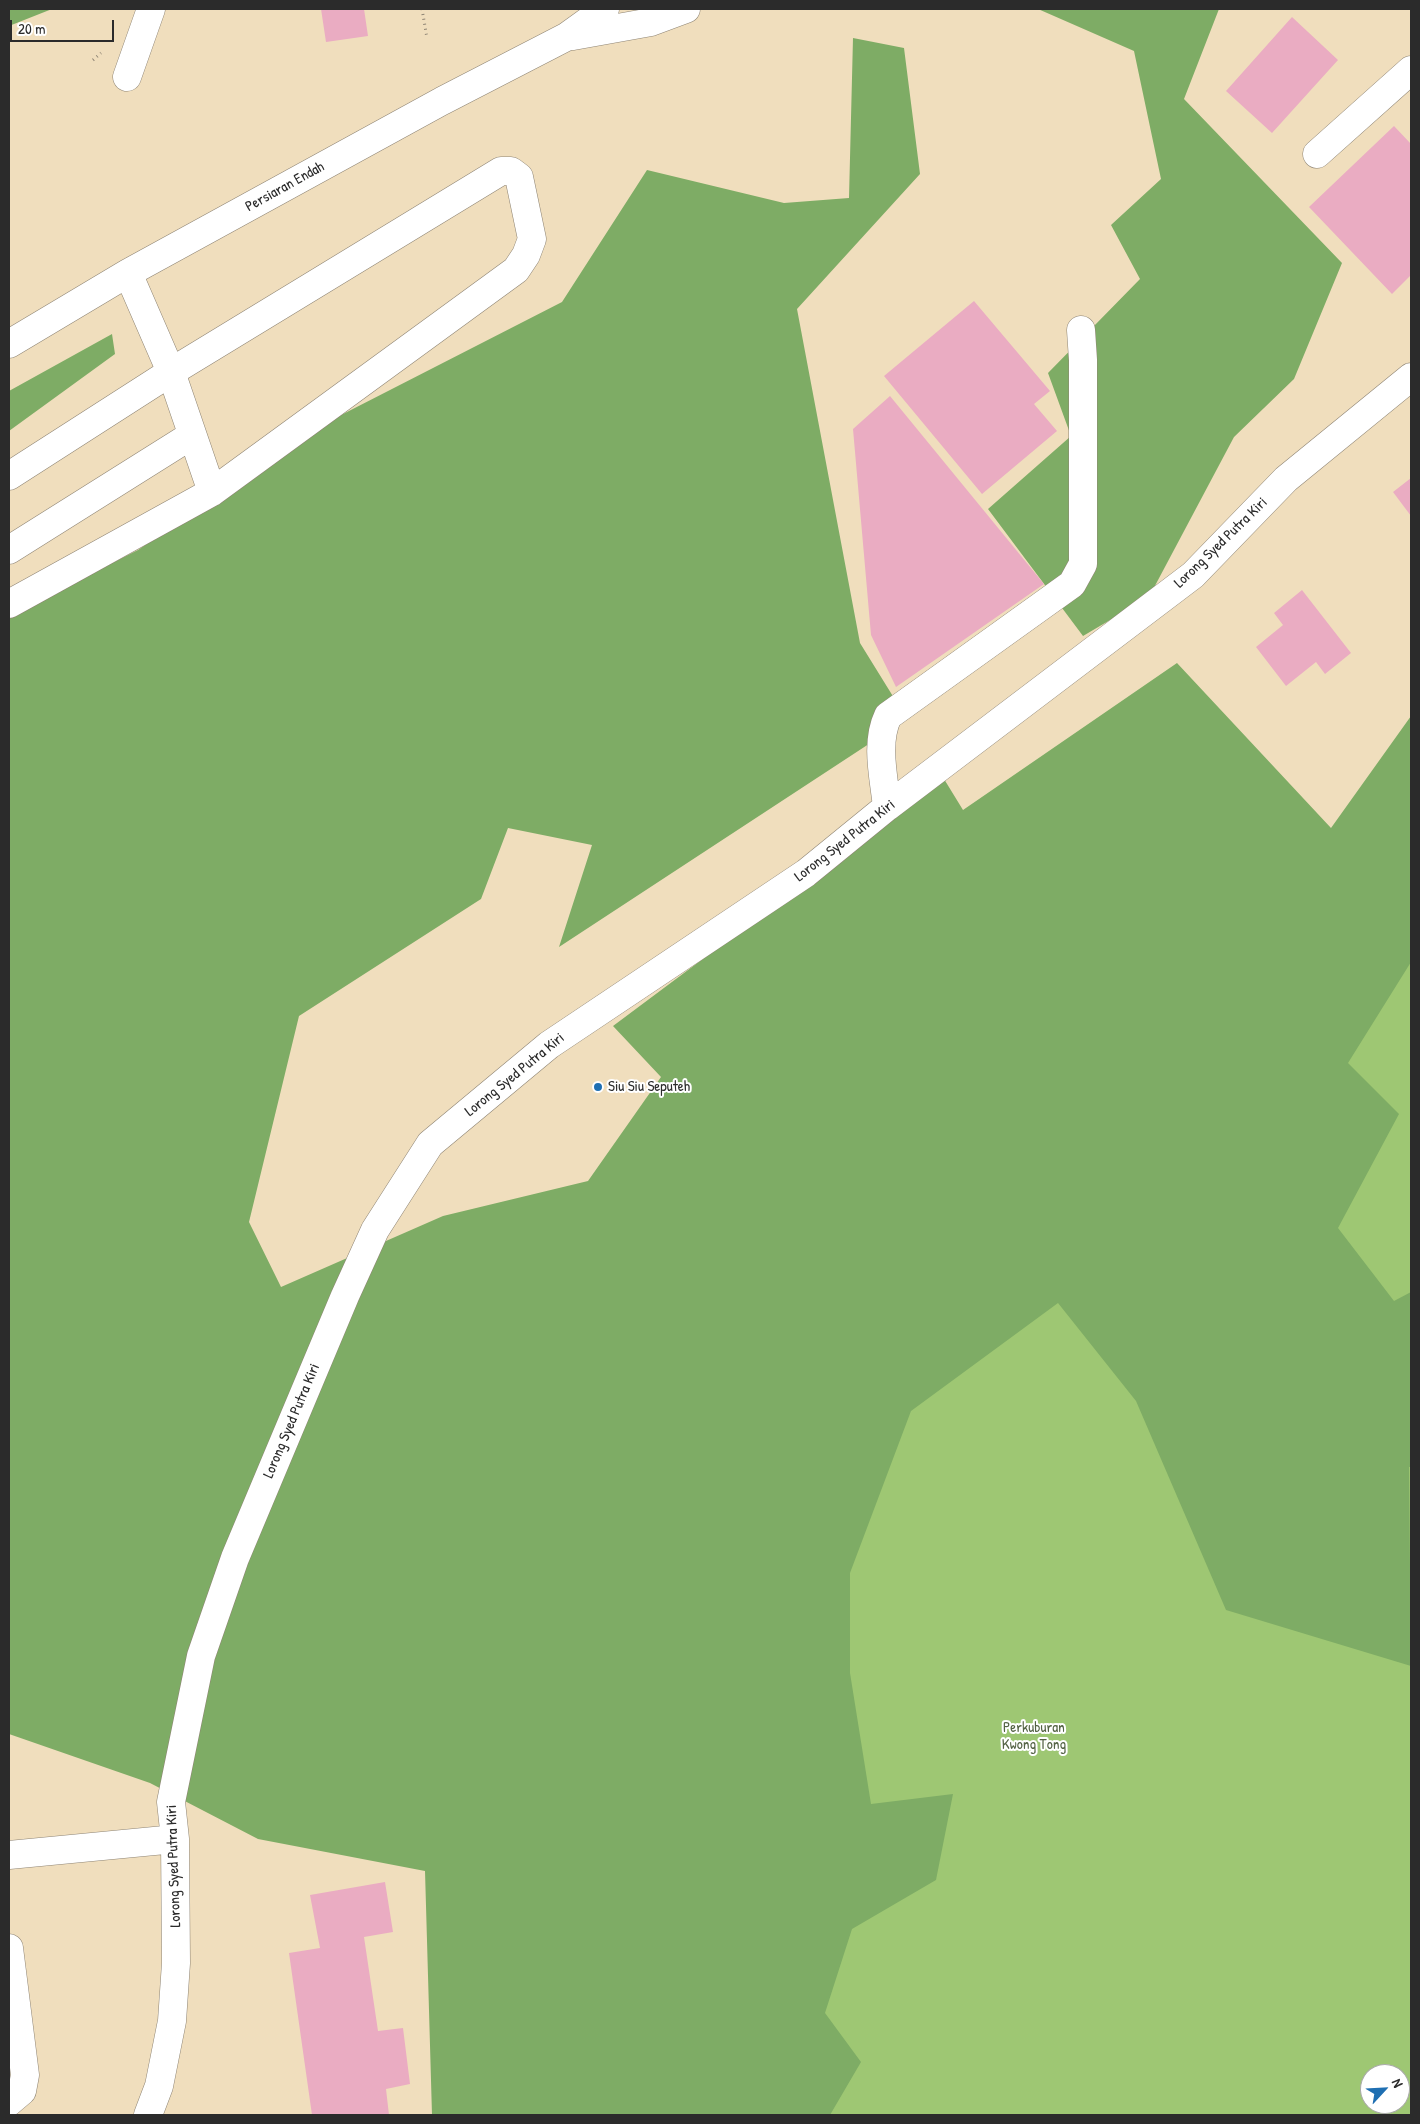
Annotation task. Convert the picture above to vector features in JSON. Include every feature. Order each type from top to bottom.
[{"type":"street","points":[[127,77],[151,9]]},
{"type":"street","name":"Persiaran Endah","points":[[9,344],[128,273],[442,101],[566,37],[605,9]]},
{"type":"street","name":"Persiaran Endah","points":[[566,37],[651,22],[686,9]]},
{"type":"street","points":[[1317,154],[1411,70]]},
{"type":"street","points":[[9,476],[171,372],[501,171],[511,171],[519,177],[532,239],[526,255],[516,270],[212,492],[9,604]]},
{"type":"street","points":[[128,273],[171,372],[212,492]]},
{"type":"street","points":[[887,807],[881,741],[883,727],[888,716],[1072,584],[1083,564],[1083,360],[1081,330]]},
{"type":"street","name":"Lorong Syed Putra Kiri","points":[[148,2115],[159,2086],[172,2021],[176,1963],[175,1839],[171,1802],[201,1656],[235,1558],[341,1305],[375,1230],[430,1144],[549,1045],[806,873],[887,807],[1193,575],[1286,479],[1411,377]]},
{"type":"street","points":[[9,550],[192,435]]},
{"type":"street","points":[[9,1855],[175,1839]]},
{"type":"street","points":[[9,1948],[25,2075],[22,2090],[9,2102]]},
{"type":"path","points":[[422,9],[427,38]]},
{"type":"green space","points":[[9,9],[52,9],[9,26]]},
{"type":"green space","points":[[1038,9],[1219,9],[1184,99],[1342,263],[1294,379],[1234,437],[1149,597],[1083,636],[988,509],[1071,436],[1048,373],[1140,279],[1111,225],[1161,179],[1134,51]]},
{"type":"green space","points":[[853,38],[904,48],[920,174],[797,309],[860,643],[907,719],[559,947],[592,845],[508,828],[481,899],[299,1016],[249,1222],[281,1287],[443,1216],[588,1181],[661,1077],[613,1026],[944,779],[963,810],[1177,663],[1331,828],[1411,716],[1411,962],[1348,1063],[1399,1114],[1338,1228],[1394,1301],[1411,1292],[1411,1467],[1409,1467],[1411,1666],[1226,1610],[1136,1401],[1058,1303],[911,1411],[850,1573],[850,1673],[871,1804],[953,1794],[936,1880],[852,1929],[825,2013],[861,2062],[830,2115],[432,2115],[425,1871],[258,1839],[150,1783],[9,1734],[9,614],[138,550],[304,434],[562,302],[647,170],[784,203],[849,198]]},
{"type":"green space","points":[[112,334],[115,354],[9,431],[9,391]]},
{"type":"green space","name":"Perkuburan Kwong Tong","points":[[1411,845],[1411,2115],[525,2115],[707,1507]]},
{"type":"building","points":[[321,9],[364,9],[368,36],[326,42]]},
{"type":"building","points":[[1292,17],[1338,60],[1272,133],[1226,91]]},
{"type":"building","points":[[1394,126],[1411,144],[1411,275],[1392,294],[1309,207]]},
{"type":"building","points":[[974,301],[1050,391],[1034,404],[1057,431],[982,494],[884,376]]},
{"type":"building","points":[[890,396],[1044,584],[896,687],[871,635],[853,429]]},
{"type":"building","points":[[1411,478],[1411,516],[1393,492]]},
{"type":"building","points":[[1302,590],[1351,653],[1325,674],[1316,662],[1286,686],[1256,647],[1283,625],[1274,613]]},
{"type":"building","points":[[385,1882],[393,1932],[364,1937],[378,2031],[403,2028],[410,2084],[386,2089],[389,2115],[312,2115],[289,1953],[320,1948],[310,1895]]},
{"type":"place","name":"Siu Siu Seputeh","points":[[598,1087]]}]
